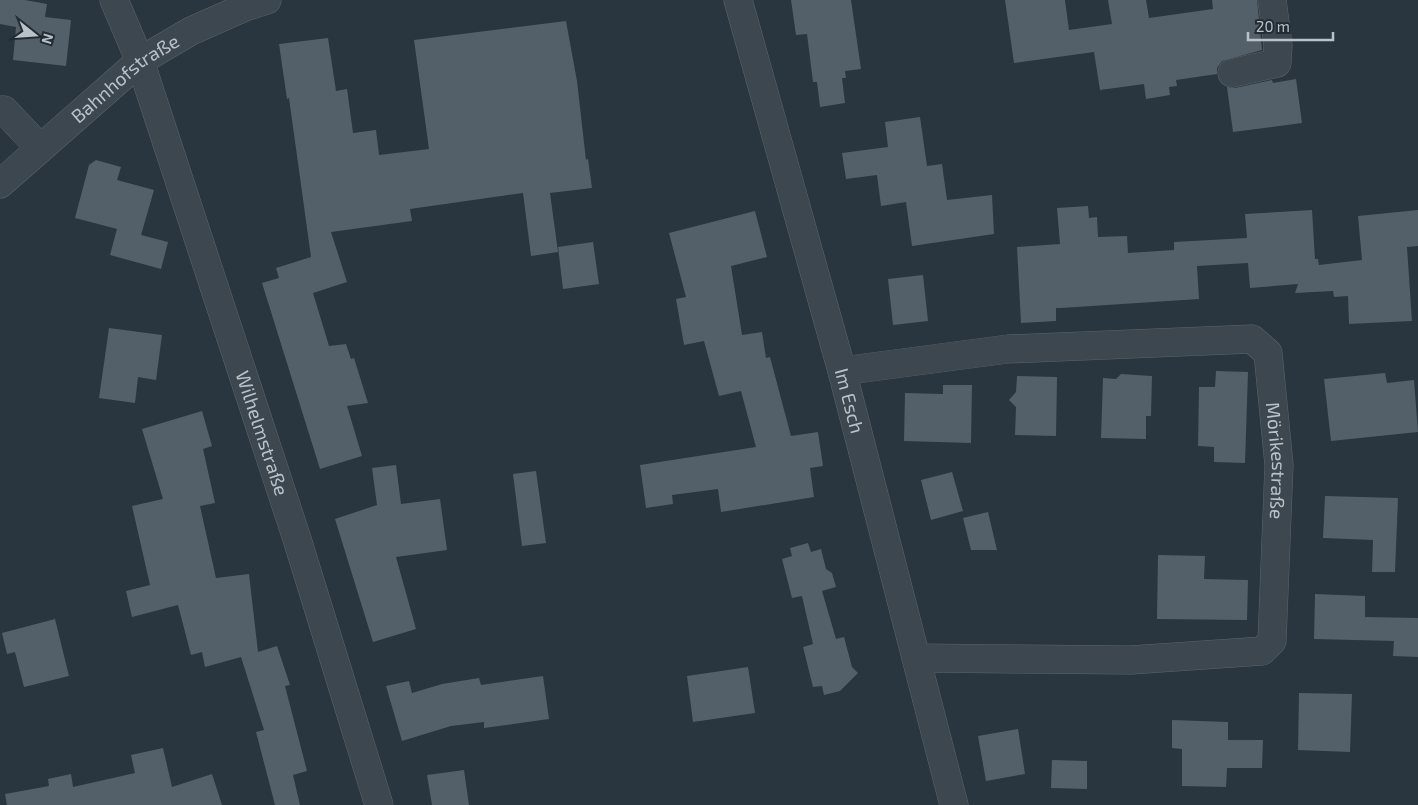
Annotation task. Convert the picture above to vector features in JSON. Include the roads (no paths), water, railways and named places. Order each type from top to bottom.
[{"type":"street","name":"Wilhelmstraße","points":[[114,0],[140,61],[294,530],[379,805]]},
{"type":"street","name":"Bahnhofstraße","points":[[0,184],[140,61],[191,31],[245,7],[268,0]]},
{"type":"street","name":"Im Esch","points":[[738,0],[842,370],[954,805]]},
{"type":"street","points":[[1232,73],[1276,63],[1278,45],[1272,0]]},
{"type":"street","points":[[0,110],[4,110],[40,148]]},
{"type":"street","name":"Mörikestraße","points":[[842,370],[1008,349],[1252,339],[1268,352],[1279,465],[1272,641],[1262,651],[1132,660],[916,658]]}]
